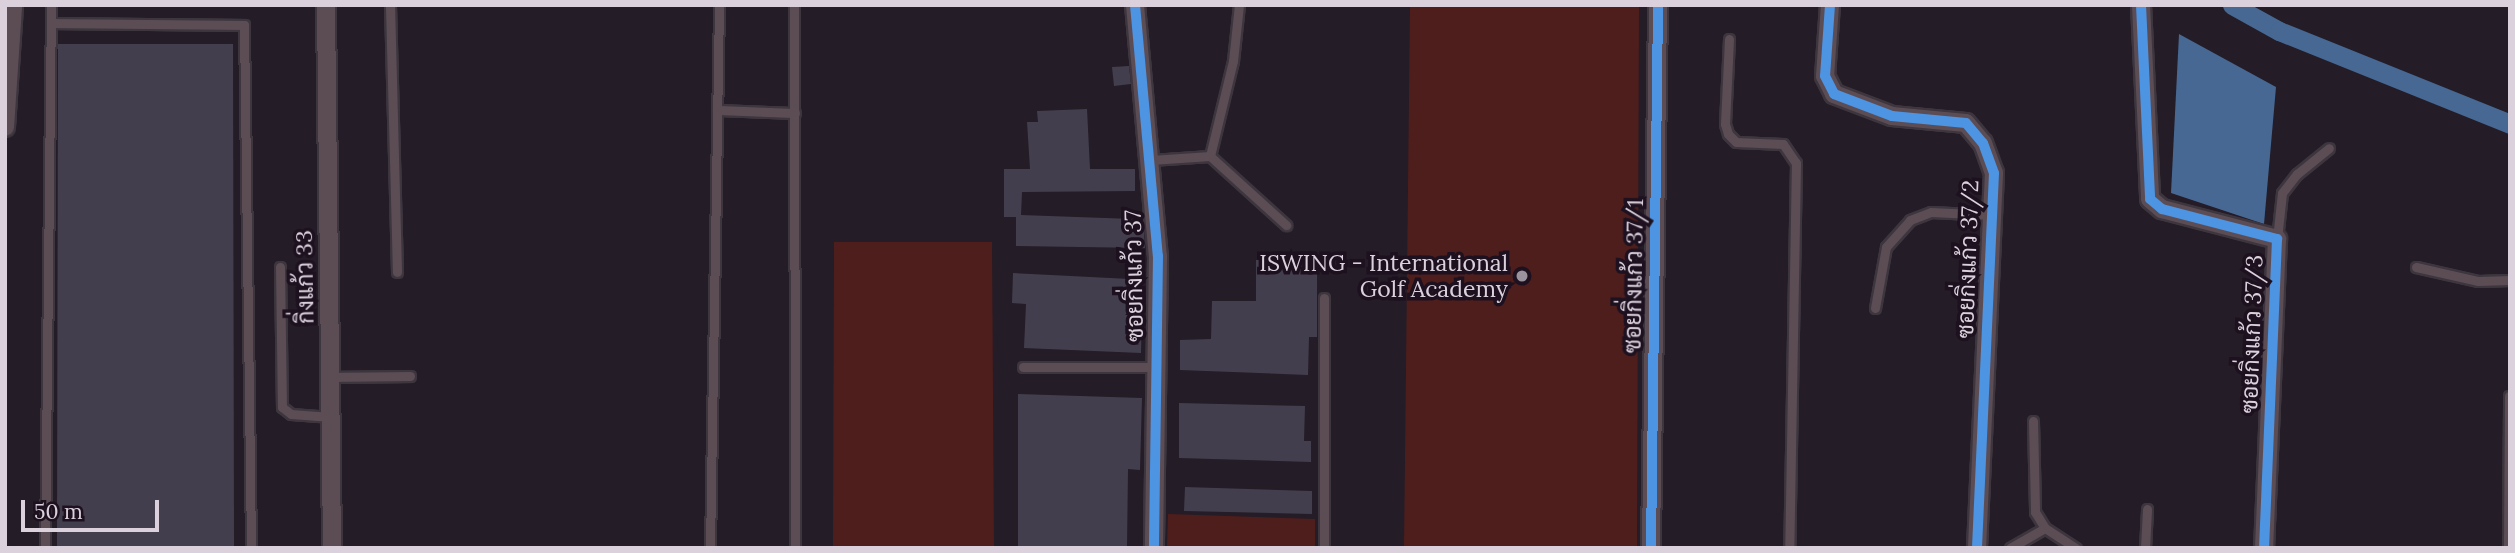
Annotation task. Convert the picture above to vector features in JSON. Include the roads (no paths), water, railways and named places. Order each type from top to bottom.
[{"type":"street","points":[[5,127],[13,5]]},
{"type":"street","name":"กิ่งแก้ว 33","points":[[326,5],[332,548]]},
{"type":"street","name":"ซอยกิ่งแก้ว 37","points":[[1135,5],[1158,256],[1154,548]]},
{"type":"street","name":"ซอยกิ่งแก้ว 37/1","points":[[1651,548],[1658,5]]},
{"type":"street","name":"ซอยกิ่งแก้ว 37/2","points":[[1830,5],[1825,76],[1834,94],[1892,116],[1966,123],[1983,143],[1994,173],[1977,548]]},
{"type":"street","name":"ซอยกิ่งแก้ว 37/3","points":[[2141,5],[2150,199],[2162,209],[2277,239],[2264,548]]},
{"type":"lane","points":[[46,548],[51,5]]},
{"type":"lane","points":[[390,5],[397,272]]},
{"type":"lane","points":[[710,548],[719,5]]},
{"type":"lane","points":[[794,5],[795,548]]},
{"type":"lane","points":[[1209,156],[1233,61],[1239,5]]},
{"type":"lane","points":[[51,23],[244,25],[251,548]]},
{"type":"lane","points":[[1729,39],[1728,134],[1736,142],[1783,145],[1796,163],[1789,548]]},
{"type":"lane","points":[[717,110],[794,113]]},
{"type":"lane","points":[[2277,239],[2282,193],[2297,174],[2329,148]]},
{"type":"lane","points":[[1151,160],[1209,156],[1286,225]]},
{"type":"lane","points":[[1875,307],[1886,247],[1910,220],[1931,212],[1992,215]]},
{"type":"lane","points":[[280,267],[282,407],[291,414],[331,417]]},
{"type":"lane","points":[[2416,267],[2478,281],[2510,280]]},
{"type":"lane","points":[[1324,298],[1324,548]]},
{"type":"lane","points":[[1023,367],[1157,367]]},
{"type":"lane","points":[[330,377],[410,376]]},
{"type":"lane","points":[[2508,548],[2509,396]]},
{"type":"lane","points":[[2033,421],[2035,512],[2045,528],[2076,548]]},
{"type":"lane","points":[[2145,548],[2147,509]]},
{"type":"lane","points":[[2010,548],[2045,528]]},
{"type":"water","points":[[2179,34],[2276,87],[2264,224],[2171,193]]},
{"type":"waterway","points":[[2232,5],[2279,31],[2510,124]]},
{"type":"place","name":"ISWING - International Golf Academy","points":[[1522,276]]}]
